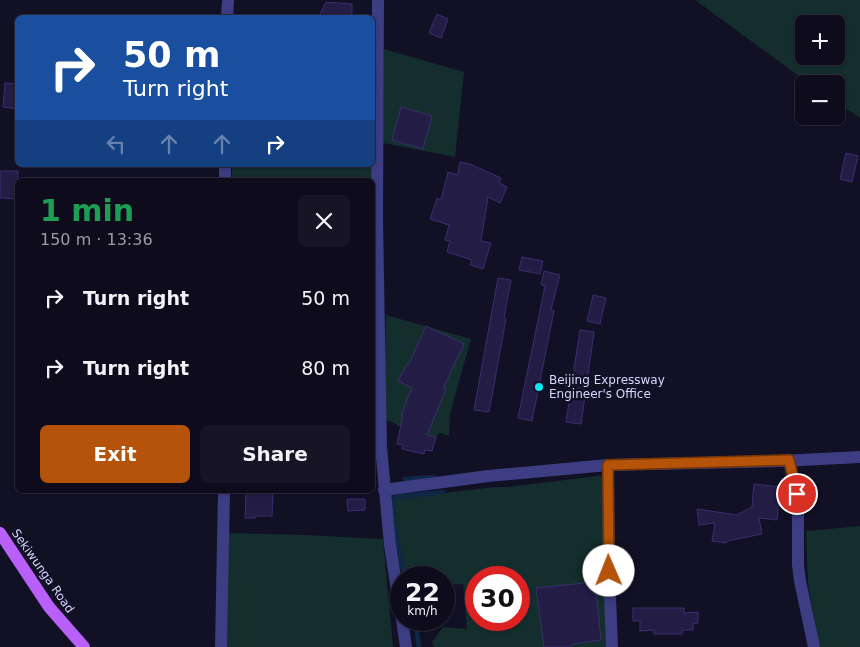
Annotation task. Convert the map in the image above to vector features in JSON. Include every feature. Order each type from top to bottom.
[{"type":"main road","name":"Sekiwunga Road","points":[[0,533],[49,607],[84,647]]},
{"type":"street","points":[[227,15],[228,0]]},
{"type":"street","points":[[378,0],[378,314],[381,447],[393,566]]},
{"type":"street","points":[[384,490],[488,476],[608,465],[860,457]]},
{"type":"street","points":[[789,460],[798,504],[798,564],[800,582],[814,647]]},
{"type":"street","points":[[608,465],[612,647]]},
{"type":"street","points":[[221,647],[224,493]]},
{"type":"street","points":[[404,631],[406,647]]},
{"type":"green space","points":[[695,0],[860,0],[860,118],[845,108],[845,75],[798,75]]},
{"type":"green space","points":[[384,49],[464,72],[455,157],[383,143]]},
{"type":"green space","points":[[232,167],[372,167],[372,178],[232,178]]},
{"type":"green space","points":[[386,315],[471,339],[450,414],[449,436],[440,433],[436,437],[405,430],[386,420],[384,388]]},
{"type":"green space","points":[[605,475],[603,575],[609,647],[434,647],[432,642],[440,631],[455,631],[455,628],[465,629],[465,631],[530,631],[530,566],[465,566],[465,606],[463,584],[455,584],[455,566],[400,566],[393,531],[394,499]]},
{"type":"green space","points":[[860,526],[860,647],[819,647],[808,584],[806,531]]},
{"type":"green space","points":[[228,533],[383,539],[390,631],[393,647],[227,647]]},
{"type":"building","points":[[326,2],[352,4],[352,15],[320,15]]},
{"type":"building","points":[[437,14],[448,19],[441,38],[429,33]]},
{"type":"building","points":[[5,83],[15,84],[15,109],[3,107]]},
{"type":"building","points":[[401,107],[432,116],[423,149],[392,140]]},
{"type":"building","points":[[846,153],[858,156],[852,182],[840,179]]},
{"type":"building","points":[[460,162],[470,164],[501,178],[499,183],[507,187],[500,203],[488,197],[481,241],[491,243],[483,269],[470,265],[472,260],[447,252],[450,241],[445,240],[449,225],[430,219],[437,198],[441,200],[448,172],[458,175]]},
{"type":"building","points":[[0,171],[18,171],[18,178],[15,178],[15,199],[0,198]]},
{"type":"building","points":[[522,257],[543,261],[540,274],[519,270]]},
{"type":"building","points":[[544,271],[560,275],[551,310],[554,311],[532,421],[518,418],[545,286],[541,285]]},
{"type":"building","points":[[498,278],[511,280],[489,412],[474,410]]},
{"type":"building","points":[[593,295],[606,298],[600,324],[587,321]]},
{"type":"building","points":[[426,326],[464,344],[443,388],[446,389],[427,435],[436,437],[432,451],[425,450],[424,454],[402,449],[403,445],[397,444],[403,415],[401,415],[412,388],[398,381],[407,364],[409,364]]},
{"type":"building","points":[[580,330],[594,332],[581,424],[566,422]]},
{"type":"building","points":[[754,484],[780,487],[777,520],[759,518],[762,534],[727,541],[726,543],[712,541],[715,523],[699,525],[697,509],[737,515],[752,507]]},
{"type":"building","points":[[246,493],[273,493],[272,516],[245,518]]},
{"type":"building","points":[[347,499],[365,499],[365,510],[348,511]]},
{"type":"building","points":[[595,582],[601,640],[572,644],[572,647],[544,647],[536,588]]},
{"type":"building","points":[[633,608],[684,608],[684,613],[698,612],[698,623],[693,624],[693,630],[683,630],[682,634],[654,634],[654,630],[640,631],[640,621],[633,621]]},
{"type":"waterway","points":[[405,479],[434,477]]},
{"type":"waterway","points":[[403,566],[394,525],[393,504],[395,497],[443,492]]},
{"type":"waterway","points":[[417,631],[419,647]]},
{"type":"place","name":"Beijing Expressway Engineer's Office","points":[[539,387]]},
{"type":"route","points":[[609,571],[608,465],[789,460],[797,494]]}]
